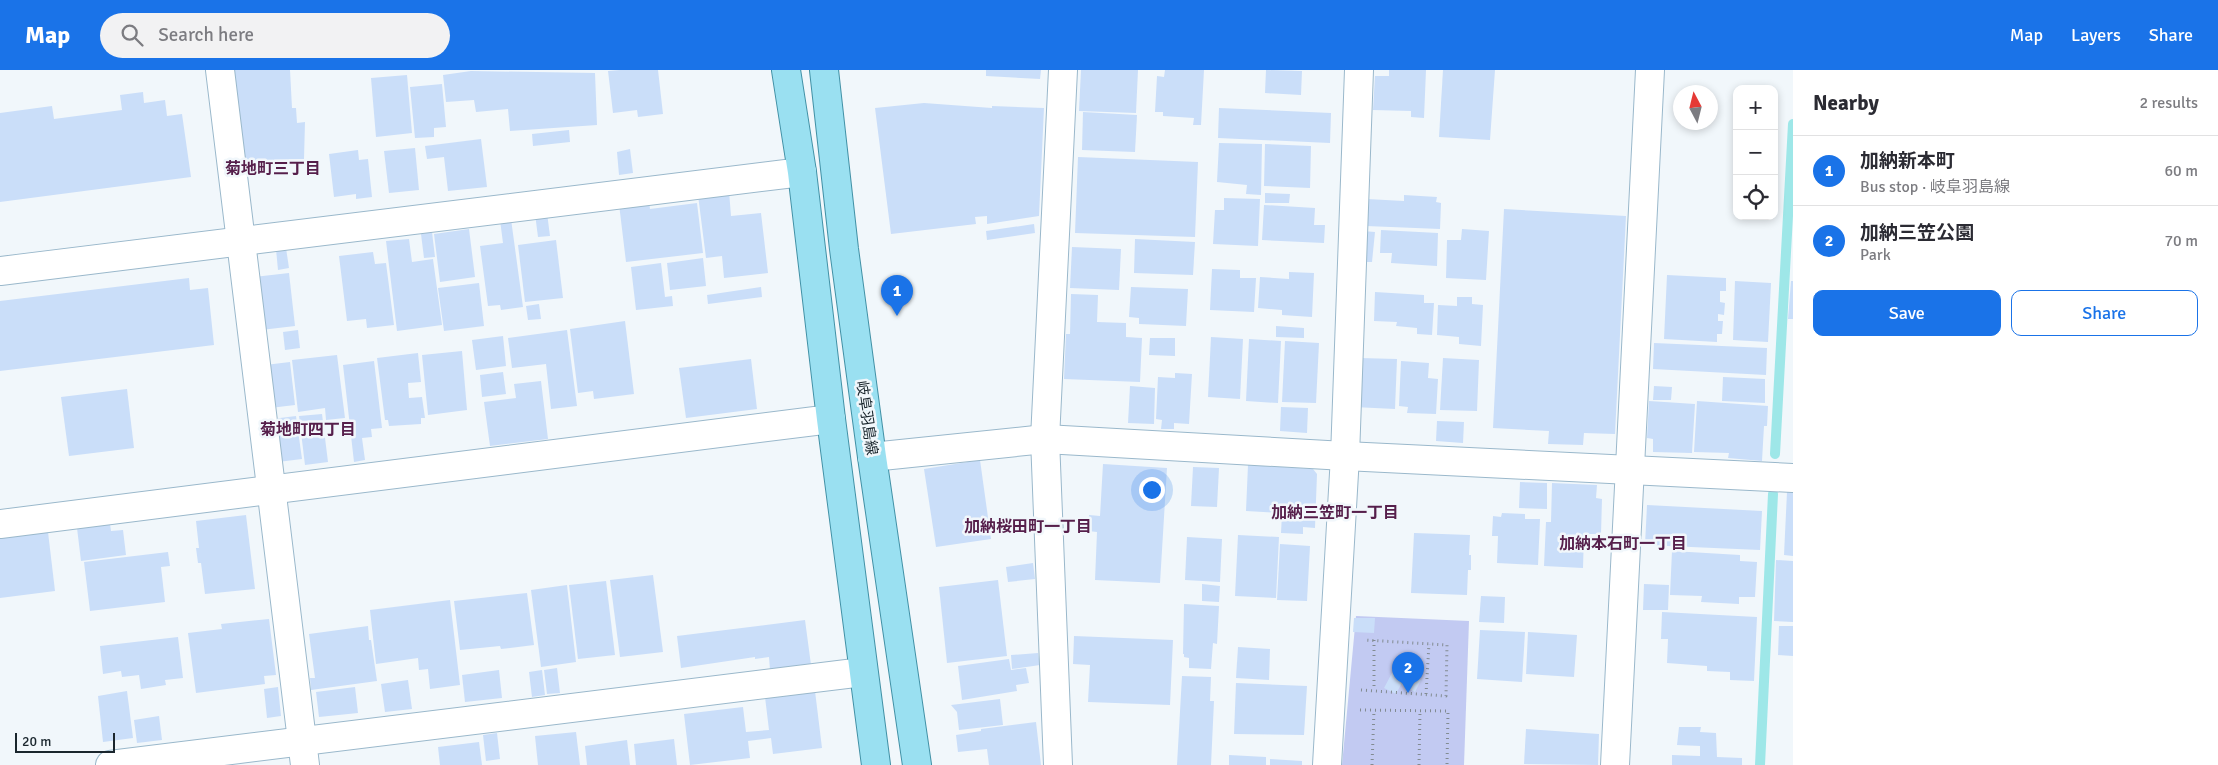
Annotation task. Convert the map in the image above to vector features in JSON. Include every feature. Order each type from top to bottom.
[{"type":"main road","points":[[786,70],[802,172],[831,419],[876,765]]},
{"type":"main road","name":"岐阜羽島線","points":[[824,70],[844,249],[917,765]]},
{"type":"street","points":[[220,70],[304,753]]},
{"type":"street","points":[[1058,765],[1045,439],[1063,70]]},
{"type":"street","points":[[1327,765],[1345,456],[1359,70]]},
{"type":"street","points":[[1615,765],[1650,70]]},
{"type":"street","points":[[0,271],[802,172]]},
{"type":"street","points":[[0,524],[831,419]]},
{"type":"street","points":[[872,457],[1045,439],[1793,478]]},
{"type":"street","points":[[110,765],[304,753],[863,672]]},
{"type":"path","points":[[1331,698],[1374,690],[1446,696],[1447,645],[1334,638]]},
{"type":"path","points":[[1374,640],[1374,690]]},
{"type":"path","points":[[1426,694],[1429,644]]},
{"type":"path","points":[[1331,698],[1374,710],[1448,712],[1447,765]]},
{"type":"path","points":[[1372,765],[1374,710]]},
{"type":"path","points":[[1419,765],[1420,711]]},
{"type":"shaded area","points":[[1356,616],[1469,621],[1464,765],[1342,765]]},
{"type":"building","points":[[232,70],[290,70],[292,108],[296,108],[297,123],[305,122],[304,159],[240,161]]},
{"type":"building","points":[[658,70],[663,114],[638,117],[637,110],[613,113],[608,71]]},
{"type":"building","points":[[986,70],[1041,70],[1040,79],[986,76]]},
{"type":"building","points":[[1081,70],[1138,70],[1136,113],[1079,111]]},
{"type":"building","points":[[1165,70],[1204,70],[1201,125],[1193,125],[1194,118],[1163,116],[1163,112],[1155,112],[1157,76],[1164,77]]},
{"type":"building","points":[[1266,70],[1302,71],[1301,95],[1265,93]]},
{"type":"building","points":[[1389,70],[1426,70],[1424,118],[1411,117],[1411,111],[1373,110],[1375,76],[1389,76]]},
{"type":"building","points":[[1443,70],[1495,70],[1490,140],[1439,137]]},
{"type":"building","points":[[471,71],[595,73],[597,125],[510,131],[508,109],[476,112],[474,100],[446,102],[443,75]]},
{"type":"building","points":[[407,75],[412,133],[376,137],[371,78]]},
{"type":"building","points":[[442,84],[446,127],[434,128],[434,137],[415,138],[410,87]]},
{"type":"building","points":[[143,92],[144,103],[165,100],[167,116],[182,114],[191,177],[0,202],[0,113],[52,106],[54,119],[122,110],[120,95]]},
{"type":"building","points":[[924,103],[992,108],[992,106],[1044,108],[1039,216],[987,224],[987,216],[975,217],[976,224],[891,234],[875,108]]},
{"type":"building","points":[[1219,108],[1331,113],[1330,143],[1218,138]]},
{"type":"building","points":[[1083,112],[1137,115],[1135,152],[1082,150]]},
{"type":"building","points":[[569,130],[570,142],[533,146],[532,134]]},
{"type":"building","points":[[481,139],[487,187],[448,191],[444,157],[427,159],[425,146]]},
{"type":"building","points":[[1219,143],[1262,144],[1261,195],[1246,194],[1247,185],[1217,182]]},
{"type":"building","points":[[1265,144],[1311,146],[1310,188],[1264,186]]},
{"type":"building","points":[[415,148],[419,190],[389,193],[384,151]]},
{"type":"building","points":[[630,149],[633,173],[619,175],[617,152]]},
{"type":"building","points":[[358,150],[359,160],[368,159],[372,197],[356,199],[356,194],[334,197],[329,154]]},
{"type":"building","points":[[1078,157],[1198,162],[1195,237],[1075,233]]},
{"type":"building","points":[[729,191],[731,216],[761,213],[768,273],[724,278],[722,256],[706,258],[698,195]]},
{"type":"building","points":[[1265,193],[1290,194],[1289,203],[1265,203]]},
{"type":"building","points":[[1404,195],[1437,197],[1436,202],[1441,203],[1440,229],[1366,226],[1367,199],[1404,201]]},
{"type":"building","points":[[1224,198],[1260,199],[1258,246],[1213,244],[1215,210],[1224,210]]},
{"type":"building","points":[[649,201],[650,209],[697,203],[703,253],[626,262],[619,204]]},
{"type":"building","points":[[1264,205],[1315,208],[1314,225],[1325,225],[1324,243],[1262,240]]},
{"type":"building","points":[[1504,209],[1626,216],[1615,434],[1584,433],[1583,445],[1548,444],[1549,431],[1493,428]]},
{"type":"building","points":[[547,213],[550,236],[538,237],[535,214]]},
{"type":"building","points":[[511,219],[523,307],[501,310],[500,305],[488,306],[480,246],[503,243],[500,220]]},
{"type":"building","points":[[1034,224],[1035,233],[987,240],[986,231]]},
{"type":"building","points":[[469,229],[475,277],[440,282],[434,234]]},
{"type":"building","points":[[1462,229],[1489,231],[1486,280],[1446,278],[1447,240],[1461,240]]},
{"type":"building","points":[[1381,230],[1438,233],[1437,266],[1391,263],[1392,253],[1380,253]]},
{"type":"building","points":[[1363,231],[1375,232],[1372,262],[1360,262]]},
{"type":"building","points":[[432,232],[435,257],[424,258],[421,234]]},
{"type":"building","points":[[409,239],[412,262],[433,259],[442,325],[397,331],[386,241]]},
{"type":"building","points":[[1135,239],[1195,242],[1193,275],[1134,273]]},
{"type":"building","points":[[556,240],[563,298],[525,302],[518,245]]},
{"type":"building","points":[[1072,247],[1121,249],[1119,290],[1070,288]]},
{"type":"building","points":[[286,248],[289,268],[278,270],[276,249]]},
{"type":"building","points":[[373,252],[375,264],[386,263],[394,325],[367,328],[366,319],[347,321],[339,256]]},
{"type":"building","points":[[703,258],[706,286],[670,290],[667,263]]},
{"type":"building","points":[[661,263],[665,297],[672,296],[673,306],[636,310],[631,267]]},
{"type":"building","points":[[1212,269],[1240,270],[1240,278],[1256,278],[1254,312],[1210,310]]},
{"type":"building","points":[[1289,272],[1314,273],[1312,317],[1282,315],[1282,310],[1258,308],[1260,277],[1289,279]]},
{"type":"building","points":[[289,273],[295,326],[261,330],[254,277]]},
{"type":"building","points":[[1667,275],[1726,278],[1726,291],[1720,291],[1720,302],[1725,303],[1724,315],[1718,314],[1718,321],[1723,321],[1722,334],[1717,334],[1717,342],[1664,339]]},
{"type":"building","points":[[189,278],[190,290],[208,288],[214,345],[0,371],[0,301]]},
{"type":"building","points":[[1735,281],[1771,283],[1768,342],[1733,340]]},
{"type":"building","points":[[1791,281],[1793,281],[1793,319],[1788,319]]},
{"type":"building","points":[[479,283],[484,326],[444,331],[438,288]]},
{"type":"building","points":[[761,287],[762,297],[708,304],[707,295]]},
{"type":"building","points":[[1131,287],[1188,289],[1186,326],[1139,324],[1139,318],[1129,317]]},
{"type":"building","points":[[1375,292],[1424,295],[1424,303],[1434,303],[1432,335],[1417,334],[1417,328],[1396,326],[1397,322],[1374,321]]},
{"type":"building","points":[[1071,294],[1098,295],[1097,322],[1126,323],[1126,337],[1142,338],[1140,382],[1064,379],[1066,334],[1070,334]]},
{"type":"building","points":[[1457,297],[1472,297],[1472,304],[1483,305],[1481,346],[1459,344],[1459,337],[1437,335],[1438,305],[1457,306]]},
{"type":"building","points":[[539,304],[541,319],[528,320],[526,306]]},
{"type":"building","points":[[625,321],[634,394],[594,399],[593,391],[578,393],[570,329]]},
{"type":"building","points":[[1276,326],[1304,328],[1304,338],[1276,337]]},
{"type":"building","points":[[298,330],[300,348],[285,350],[283,332]]},
{"type":"building","points":[[567,330],[577,406],[551,409],[546,364],[512,368],[508,338]]},
{"type":"building","points":[[503,336],[506,366],[476,370],[472,340]]},
{"type":"building","points":[[1211,337],[1243,339],[1240,399],[1208,397]]},
{"type":"building","points":[[1150,338],[1175,338],[1175,356],[1149,355]]},
{"type":"building","points":[[1249,339],[1281,341],[1278,403],[1246,401]]},
{"type":"building","points":[[1285,341],[1319,343],[1316,403],[1282,402]]},
{"type":"building","points":[[1654,343],[1767,348],[1766,375],[1653,369]]},
{"type":"building","points":[[462,351],[467,410],[428,415],[422,355]]},
{"type":"building","points":[[418,353],[421,382],[408,383],[409,398],[422,397],[425,418],[421,418],[421,424],[389,426],[388,420],[385,420],[377,358]]},
{"type":"building","points":[[337,355],[345,418],[326,420],[325,408],[298,412],[292,360]]},
{"type":"building","points":[[1360,358],[1397,359],[1395,409],[1354,407]]},
{"type":"building","points":[[1443,358],[1479,360],[1477,411],[1440,410]]},
{"type":"building","points":[[751,359],[757,409],[686,418],[679,368]]},
{"type":"building","points":[[374,361],[382,428],[371,429],[372,437],[362,438],[365,460],[354,462],[343,365]]},
{"type":"building","points":[[1401,361],[1429,363],[1428,378],[1438,379],[1436,414],[1407,413],[1408,407],[1399,406]]},
{"type":"building","points":[[290,362],[295,405],[270,408],[265,365]]},
{"type":"building","points":[[503,372],[506,394],[482,397],[480,375]]},
{"type":"building","points":[[1175,373],[1192,374],[1189,424],[1174,423],[1174,429],[1161,429],[1162,420],[1156,419],[1158,377],[1175,378]]},
{"type":"building","points":[[1723,377],[1765,379],[1765,403],[1722,401]]},
{"type":"building","points":[[541,381],[548,439],[490,446],[484,402],[516,398],[514,384]]},
{"type":"building","points":[[1130,386],[1155,388],[1154,424],[1128,423]]},
{"type":"building","points":[[1654,386],[1672,387],[1671,400],[1653,400]]},
{"type":"building","points":[[127,389],[134,448],[69,456],[61,397]]},
{"type":"building","points":[[1649,401],[1695,404],[1692,453],[1653,452],[1653,439],[1647,438]]},
{"type":"building","points":[[1697,401],[1768,406],[1767,426],[1764,426],[1762,461],[1728,458],[1729,453],[1694,452]]},
{"type":"building","points":[[1281,407],[1308,408],[1307,433],[1280,431]]},
{"type":"building","points":[[322,414],[328,462],[305,465],[299,416]]},
{"type":"building","points":[[296,416],[302,459],[278,462],[272,419]]},
{"type":"building","points":[[1437,421],[1464,422],[1463,443],[1436,441]]},
{"type":"building","points":[[980,460],[991,539],[936,547],[924,469]]},
{"type":"building","points":[[1103,464],[1167,468],[1160,583],[1095,580],[1097,532],[1088,531],[1089,515],[1100,516]]},
{"type":"building","points":[[1248,465],[1313,469],[1317,474],[1315,528],[1303,527],[1303,534],[1281,533],[1282,513],[1246,511]]},
{"type":"building","points":[[1193,467],[1219,468],[1217,507],[1191,506]]},
{"type":"building","points":[[1520,482],[1547,483],[1547,509],[1519,508]]},
{"type":"building","points":[[1552,483],[1597,485],[1596,498],[1602,499],[1601,534],[1584,534],[1583,568],[1544,566],[1546,522],[1551,522]]},
{"type":"building","points":[[1787,492],[1793,492],[1793,556],[1784,555]]},
{"type":"building","points":[[1647,505],[1762,511],[1760,550],[1645,545]]},
{"type":"building","points":[[1502,513],[1525,514],[1525,519],[1540,519],[1538,565],[1497,563],[1498,536],[1492,536],[1493,516],[1501,517]]},
{"type":"building","points":[[246,515],[255,589],[205,594],[201,563],[198,563],[196,548],[199,548],[196,521]]},
{"type":"building","points":[[110,524],[111,531],[123,530],[126,555],[81,561],[77,528]]},
{"type":"building","points":[[48,532],[55,591],[0,598],[0,537]]},
{"type":"building","points":[[1414,533],[1470,535],[1469,555],[1471,555],[1471,570],[1468,570],[1467,595],[1411,593]]},
{"type":"building","points":[[1238,535],[1279,537],[1276,598],[1235,596]]},
{"type":"building","points":[[1187,537],[1222,539],[1220,582],[1185,580]]},
{"type":"building","points":[[1280,544],[1310,546],[1307,601],[1277,600]]},
{"type":"building","points":[[1672,551],[1740,555],[1740,561],[1757,562],[1755,597],[1739,597],[1739,604],[1701,602],[1702,596],[1670,595]]},
{"type":"building","points":[[168,552],[170,566],[161,567],[165,602],[90,611],[84,562]]},
{"type":"building","points":[[1776,560],[1793,561],[1793,622],[1774,621]]},
{"type":"building","points":[[1033,563],[1035,579],[1008,582],[1006,567]]},
{"type":"building","points":[[653,575],[663,652],[620,657],[610,580]]},
{"type":"building","points":[[998,580],[1007,656],[947,663],[939,587]]},
{"type":"building","points":[[606,581],[615,655],[578,659],[569,585]]},
{"type":"building","points":[[1202,584],[1220,586],[1219,602],[1202,601]]},
{"type":"building","points":[[1644,584],[1669,585],[1668,610],[1643,610]]},
{"type":"building","points":[[567,585],[576,662],[541,667],[531,590]]},
{"type":"building","points":[[527,593],[534,645],[501,649],[500,646],[460,650],[454,601]]},
{"type":"building","points":[[1481,596],[1505,597],[1504,623],[1479,622]]},
{"type":"building","points":[[450,600],[460,685],[430,689],[428,669],[419,670],[418,658],[376,664],[370,610]]},
{"type":"building","points":[[1184,604],[1219,606],[1217,644],[1213,643],[1211,669],[1189,668],[1189,658],[1184,657]]},
{"type":"building","points":[[1662,612],[1757,617],[1754,681],[1730,680],[1730,672],[1707,671],[1707,666],[1667,663],[1668,639],[1661,639]]},
{"type":"building","points":[[1354,618],[1375,618],[1374,633],[1353,632]]},
{"type":"building","points":[[269,619],[276,675],[264,676],[265,684],[196,693],[188,633],[222,629],[221,624]]},
{"type":"building","points":[[805,620],[811,665],[770,670],[769,657],[755,659],[755,657],[681,668],[677,636]]},
{"type":"building","points":[[368,626],[377,681],[311,690],[310,678],[315,678],[309,634]]},
{"type":"building","points":[[1779,626],[1793,626],[1793,656],[1778,655]]},
{"type":"building","points":[[1480,630],[1525,632],[1522,682],[1477,679]]},
{"type":"building","points":[[1528,632],[1577,635],[1574,677],[1526,674]]},
{"type":"building","points":[[1074,636],[1173,640],[1170,705],[1088,702],[1090,665],[1073,664]]},
{"type":"building","points":[[178,637],[183,678],[165,680],[166,685],[141,689],[139,675],[122,677],[121,671],[103,674],[100,646]]},
{"type":"building","points":[[1238,647],[1270,649],[1269,680],[1236,678]]},
{"type":"building","points":[[1038,653],[1040,665],[1012,669],[1011,655]]},
{"type":"building","points":[[1009,659],[1011,670],[1026,668],[1029,683],[1016,685],[1017,691],[962,700],[958,666]]},
{"type":"building","points":[[557,668],[560,693],[547,694],[544,670]]},
{"type":"building","points":[[499,670],[502,698],[465,702],[462,675]]},
{"type":"building","points":[[542,670],[545,695],[532,697],[529,672]]},
{"type":"building","points":[[1392,673],[1404,679],[1396,694],[1384,688]]},
{"type":"building","points":[[1409,673],[1421,680],[1415,692],[1402,685]]},
{"type":"building","points":[[1182,676],[1211,677],[1210,701],[1214,701],[1211,765],[1177,765]]},
{"type":"building","points":[[408,680],[412,709],[385,712],[381,684]]},
{"type":"building","points":[[1236,683],[1307,686],[1304,735],[1234,734]]},
{"type":"building","points":[[278,687],[281,716],[267,718],[264,689]]},
{"type":"building","points":[[355,687],[358,713],[319,717],[316,692]]},
{"type":"building","points":[[127,691],[133,738],[103,742],[98,696]]},
{"type":"building","points":[[815,691],[822,748],[773,754],[771,738],[748,741],[750,758],[690,765],[684,714],[743,707],[746,732],[769,730],[765,697]]},
{"type":"building","points":[[1000,699],[1003,725],[959,730],[957,712],[951,705]]},
{"type":"building","points":[[159,716],[162,740],[137,743],[134,720]]},
{"type":"building","points":[[1036,722],[1041,765],[989,765],[987,749],[958,752],[956,735],[981,731],[981,729]]},
{"type":"building","points":[[1679,727],[1701,727],[1700,732],[1716,733],[1717,757],[1742,758],[1742,765],[1672,765],[1672,755],[1700,756],[1700,746],[1677,745]]},
{"type":"building","points":[[1526,729],[1599,734],[1598,765],[1524,764]]},
{"type":"building","points":[[576,732],[580,765],[538,765],[535,736]]},
{"type":"building","points":[[497,733],[500,759],[486,761],[483,735]]},
{"type":"building","points":[[674,739],[677,765],[636,765],[634,744]]},
{"type":"building","points":[[627,740],[630,765],[587,765],[585,746]]},
{"type":"building","points":[[479,742],[482,765],[440,765],[438,747]]},
{"type":"building","points":[[1229,755],[1266,757],[1266,765],[1229,765]]},
{"type":"building","points":[[1270,759],[1302,761],[1302,765],[1270,765]]},
{"type":"waterway","points":[[1775,454],[1793,124]]},
{"type":"waterway","points":[[1760,765],[1773,494]]},
{"type":"place","name":"加納新本町","points":[[897,316]]},
{"type":"place","name":"加納三笠公園","points":[[1408,693]]},
{"type":"district","name":"菊地町三丁目","points":[[273,169]]},
{"type":"district","name":"菊地町四丁目","points":[[308,430]]},
{"type":"district","name":"加納三笠町一丁目","points":[[1335,513]]},
{"type":"district","name":"加納桜田町一丁目","points":[[1028,527]]},
{"type":"district","name":"加納本石町一丁目","points":[[1623,544]]}]
